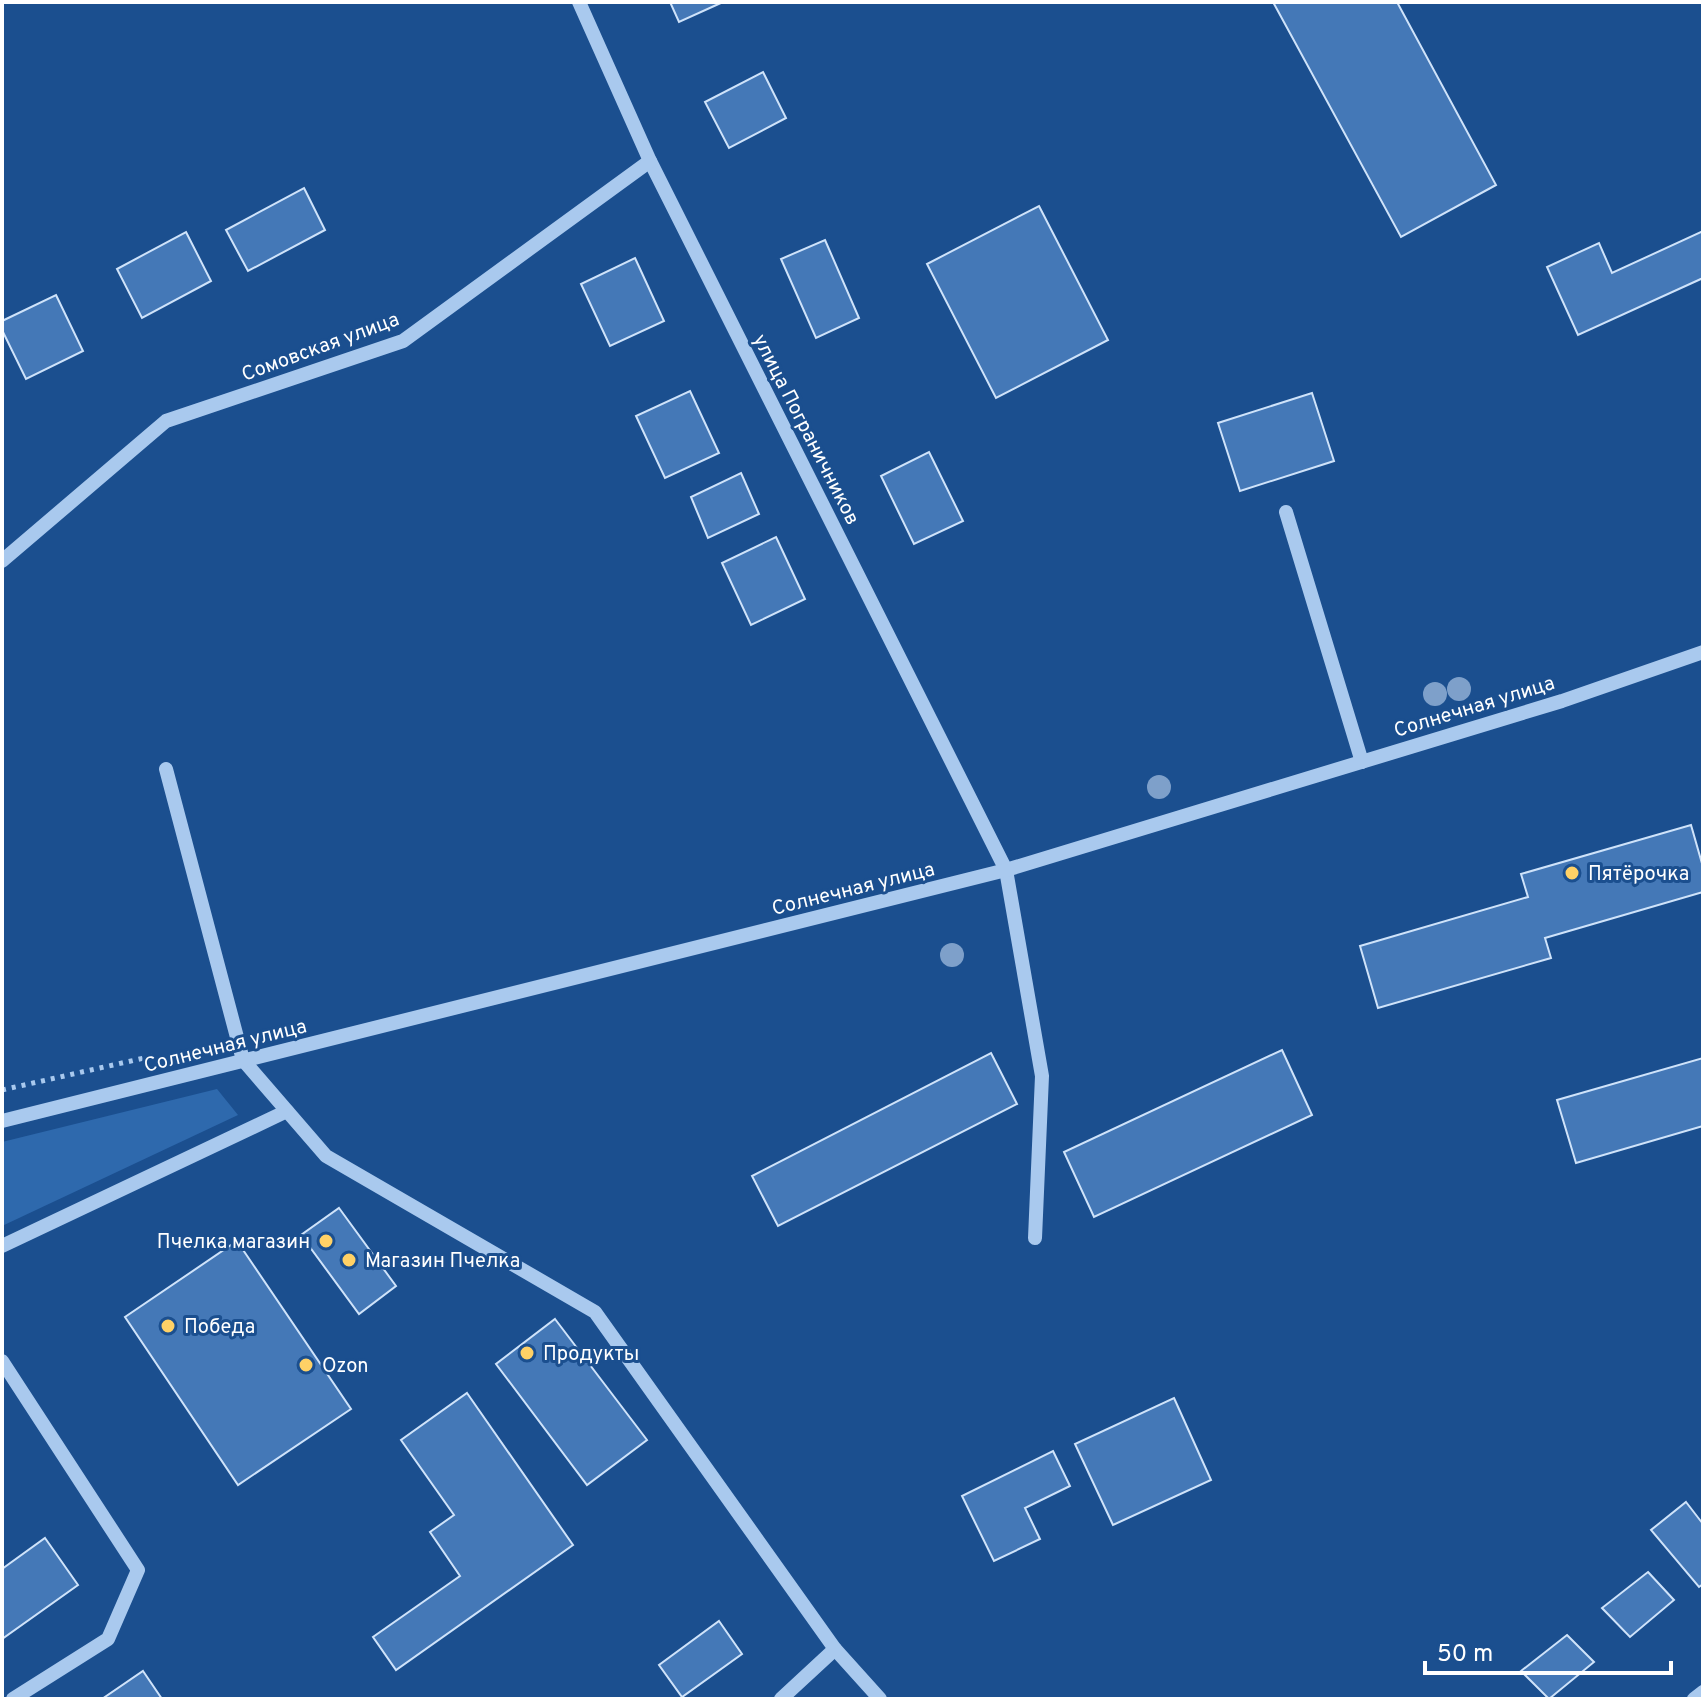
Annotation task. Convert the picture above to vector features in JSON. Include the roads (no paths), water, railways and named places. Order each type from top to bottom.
[{"type":"street","name":"улица Пограничников","points":[[579,2],[650,161],[1006,870],[1042,1076],[1035,1238]]},
{"type":"street","name":"Сомовская улица","points":[[2,561],[166,421],[403,341],[650,161]]},
{"type":"street","points":[[1286,512],[1362,762]]},
{"type":"street","name":"Солнечная улица","points":[[2,1121],[1006,870],[1562,701],[1703,652]]},
{"type":"street","points":[[166,769],[243,1060],[326,1156],[595,1312],[835,1649],[880,1699]]},
{"type":"street","points":[[2,1246],[287,1111]]},
{"type":"street","points":[[2,1361],[138,1570],[108,1639],[13,1699]]},
{"type":"street","points":[[781,1699],[835,1649]]},
{"type":"street","points":[[1694,1699],[1703,1692]]},
{"type":"place","name":"Пятёрочка","points":[[1572,873]]},
{"type":"place","name":"Пчелка магазин","points":[[326,1241]]},
{"type":"place","name":"Магазин Пчелка","points":[[349,1260]]},
{"type":"place","name":"Победа","points":[[168,1326]]},
{"type":"place","name":"Продукты","points":[[527,1353]]},
{"type":"place","name":"Ozon","points":[[306,1365]]}]
